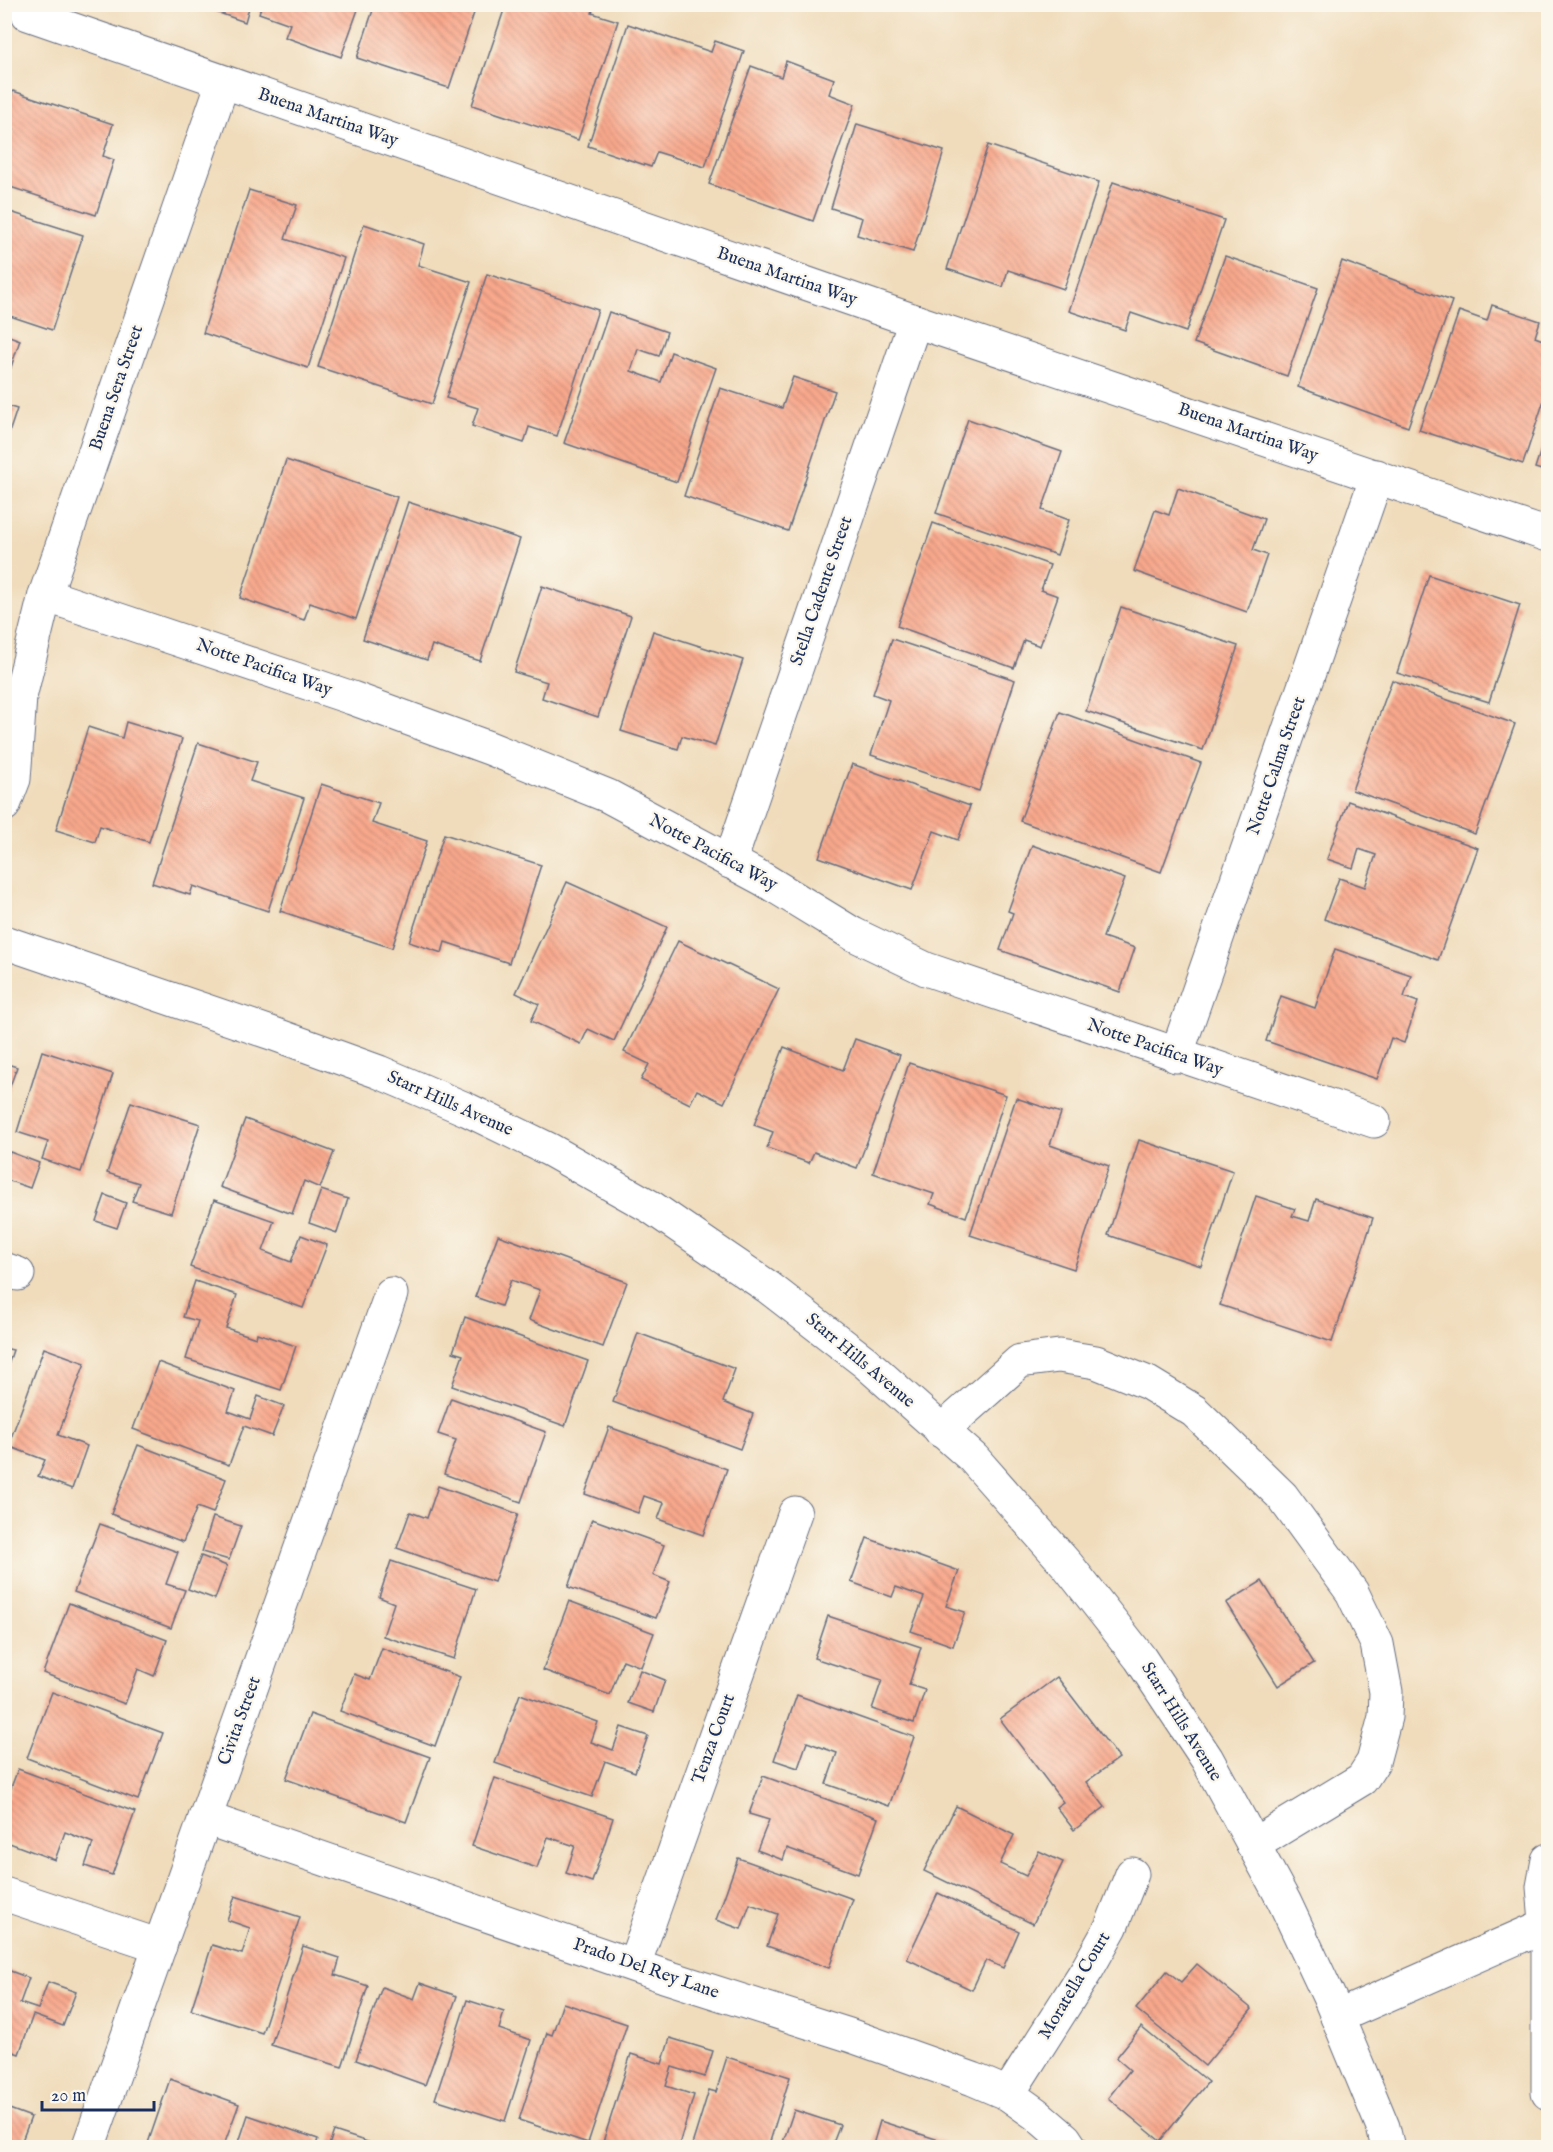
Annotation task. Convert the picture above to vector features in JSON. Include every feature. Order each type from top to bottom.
[{"type":"street","name":"Buena Martina Way","points":[[28,14],[915,321],[1548,535]]},
{"type":"street","name":"Buena Sera Street","points":[[4,805],[14,780],[12,708],[45,595],[223,82]]},
{"type":"street","name":"Stella Cadente Street","points":[[730,862],[915,321]]},
{"type":"street","name":"Notte Calma Street","points":[[1176,1056],[1377,476]]},
{"type":"street","name":"Notte Pacifica Way","points":[[45,595],[352,698],[489,748],[608,796],[763,879],[853,934],[926,969],[1176,1056],[1374,1121]]},
{"type":"street","name":"Starr Hills Avenue","points":[[4,942],[379,1072],[468,1110],[550,1150],[651,1207],[768,1287],[865,1362],[973,1458],[1061,1557],[1140,1658],[1207,1759],[1284,1901],[1337,2017],[1383,2127],[1388,2148]]},
{"type":"street","name":"Civita Street","points":[[88,2148],[391,1294]]},
{"type":"street","points":[[941,1431],[1020,1361],[1059,1356],[1096,1362],[1148,1383],[1194,1412],[1282,1496],[1352,1592],[1377,1644],[1386,1692],[1385,1718],[1373,1762],[1362,1779],[1253,1845]]},
{"type":"street","name":"Tenza Court","points":[[634,1965],[795,1513]]},
{"type":"street","name":"Prado Del Rey Lane","points":[[205,1818],[634,1965],[925,2061],[1008,2094],[1036,2114],[1065,2139],[1071,2148]]},
{"type":"street","points":[[1548,1860],[1543,1887],[1546,1925],[1548,2093]]},
{"type":"street","name":"Moratella Court","points":[[1008,2094],[1088,1968],[1111,1927],[1132,1874]]},
{"type":"street","points":[[4,1894],[160,1946]]},
{"type":"street","points":[[1337,2017],[1546,1925]]},
{"type":"building","points":[[193,4],[250,4],[245,22]]},
{"type":"building","points":[[262,4],[360,4],[341,57],[285,37],[290,24],[259,13]]},
{"type":"building","points":[[375,4],[477,4],[449,88],[357,58]]},
{"type":"building","points":[[506,4],[595,4],[592,13],[618,21],[578,140],[472,105]]},
{"type":"building","points":[[628,24],[711,52],[715,41],[744,51],[705,167],[657,152],[651,167],[588,146]]},
{"type":"building","points":[[786,61],[834,79],[829,94],[855,104],[813,221],[709,184],[751,66],[781,77]]},
{"type":"building","points":[[13,91],[113,124],[103,156],[114,160],[96,215],[4,185],[4,156],[14,129],[4,125],[4,116]]},
{"type":"building","points":[[857,124],[944,151],[913,252],[857,235],[862,218],[831,208]]},
{"type":"building","points":[[988,145],[1099,182],[1064,289],[1008,270],[1003,287],[947,269]]},
{"type":"building","points":[[1113,182],[1224,220],[1186,332],[1131,313],[1125,330],[1069,311]]},
{"type":"building","points":[[249,190],[297,205],[285,239],[344,258],[308,368],[203,333]]},
{"type":"building","points":[[4,210],[83,235],[52,330],[4,314]]},
{"type":"building","points":[[364,224],[424,244],[418,265],[471,282],[432,404],[318,367]]},
{"type":"building","points":[[1225,256],[1318,288],[1287,376],[1194,343]]},
{"type":"building","points":[[1342,261],[1452,301],[1408,427],[1298,387]]},
{"type":"building","points":[[487,274],[598,310],[557,436],[529,427],[524,443],[472,426],[478,408],[446,398]]},
{"type":"building","points":[[1492,305],[1540,321],[1535,337],[1548,342],[1548,388],[1523,464],[1419,430],[1459,311],[1487,321]]},
{"type":"building","points":[[609,312],[667,332],[659,356],[638,349],[631,371],[661,382],[671,352],[716,368],[677,482],[564,443]]},
{"type":"building","points":[[4,334],[20,340],[5,385],[4,385]]},
{"type":"building","points":[[793,377],[835,391],[788,531],[684,496],[720,388],[782,408]]},
{"type":"building","points":[[4,405],[17,409],[5,445],[4,445]]},
{"type":"building","points":[[968,419],[1062,452],[1042,510],[1069,520],[1057,555],[936,513]]},
{"type":"building","points":[[1548,428],[1548,472],[1535,468]]},
{"type":"building","points":[[286,460],[397,497],[356,619],[310,603],[304,620],[240,598]]},
{"type":"building","points":[[1178,488],[1264,519],[1253,550],[1267,555],[1247,612],[1134,571],[1155,510],[1169,515]]},
{"type":"building","points":[[408,502],[520,539],[480,661],[432,645],[427,660],[363,639]]},
{"type":"building","points":[[933,523],[1050,565],[1041,590],[1058,596],[1040,646],[1024,640],[1014,668],[897,626]]},
{"type":"building","points":[[1429,575],[1520,605],[1489,702],[1397,673]]},
{"type":"building","points":[[542,586],[631,616],[598,717],[542,698],[547,682],[514,672]]},
{"type":"building","points":[[1121,607],[1238,646],[1203,750],[1086,711]]},
{"type":"building","points":[[653,631],[743,660],[715,746],[682,736],[678,749],[621,731]]},
{"type":"building","points":[[892,639],[1015,680],[979,791],[871,755],[889,700],[873,694]]},
{"type":"building","points":[[1392,680],[1515,724],[1475,834],[1352,790]]},
{"type":"building","points":[[1060,712],[1201,763],[1161,872],[1020,821]]},
{"type":"building","points":[[126,722],[182,739],[149,842],[100,826],[95,842],[56,830],[88,727],[122,738]]},
{"type":"building","points":[[198,743],[257,762],[250,781],[304,798],[268,911],[193,886],[190,895],[152,883]]},
{"type":"building","points":[[852,764],[970,806],[958,840],[934,831],[912,890],[819,857]]},
{"type":"building","points":[[321,784],[379,803],[372,823],[427,841],[392,948],[280,911]]},
{"type":"building","points":[[1348,801],[1478,848],[1438,960],[1324,919],[1339,878],[1365,887],[1376,855],[1359,849],[1353,868],[1327,859]]},
{"type":"building","points":[[444,834],[541,865],[509,963],[445,942],[442,953],[409,942]]},
{"type":"building","points":[[1032,845],[1125,879],[1103,937],[1135,948],[1120,992],[1000,950],[1013,913],[1008,911]]},
{"type":"building","points":[[567,882],[667,927],[614,1041],[588,1029],[581,1044],[531,1021],[539,1004],[516,993]]},
{"type":"building","points":[[678,941],[779,989],[724,1103],[697,1090],[690,1104],[641,1080],[649,1064],[624,1052]]},
{"type":"building","points":[[1335,949],[1411,975],[1404,997],[1418,1002],[1404,1043],[1391,1038],[1377,1079],[1266,1041],[1281,996],[1315,1008]]},
{"type":"building","points":[[855,1039],[900,1055],[857,1168],[814,1152],[809,1163],[767,1148],[773,1132],[754,1125],[784,1047],[843,1070]]},
{"type":"building","points":[[42,1051],[113,1074],[81,1172],[42,1159],[48,1142],[17,1132]]},
{"type":"building","points":[[4,1063],[17,1067],[5,1100],[4,1100]]},
{"type":"building","points":[[909,1063],[1006,1095],[966,1217],[930,1204],[934,1194],[873,1173]]},
{"type":"building","points":[[1016,1098],[1061,1113],[1050,1145],[1109,1166],[1074,1269],[970,1235]]},
{"type":"building","points":[[131,1102],[200,1124],[171,1213],[132,1201],[139,1183],[107,1173]]},
{"type":"building","points":[[245,1119],[334,1152],[320,1188],[304,1181],[292,1214],[220,1187]]},
{"type":"building","points":[[1139,1140],[1233,1171],[1201,1266],[1108,1235]]},
{"type":"building","points":[[10,1152],[39,1163],[30,1188],[4,1179],[4,1165]]},
{"type":"building","points":[[321,1190],[348,1199],[337,1233],[309,1223]]},
{"type":"building","points":[[105,1195],[126,1203],[117,1228],[96,1221]]},
{"type":"building","points":[[1256,1196],[1295,1209],[1292,1216],[1309,1221],[1316,1199],[1373,1218],[1332,1342],[1220,1305]]},
{"type":"building","points":[[214,1200],[274,1221],[263,1251],[291,1262],[301,1235],[327,1245],[303,1308],[190,1267]]},
{"type":"building","points":[[498,1235],[627,1282],[603,1347],[529,1320],[540,1290],[511,1280],[501,1306],[475,1297]]},
{"type":"building","points":[[195,1281],[237,1295],[226,1328],[256,1338],[257,1333],[296,1346],[281,1390],[186,1359],[198,1321],[183,1317]]},
{"type":"building","points":[[465,1317],[588,1361],[565,1426],[452,1386],[463,1355],[453,1352]]},
{"type":"building","points":[[638,1333],[735,1369],[723,1402],[753,1414],[740,1449],[613,1402]]},
{"type":"building","points":[[4,1348],[13,1350],[5,1374],[4,1374]]},
{"type":"building","points":[[44,1348],[85,1363],[58,1435],[87,1446],[72,1489],[38,1476],[45,1460],[8,1446]]},
{"type":"building","points":[[158,1362],[235,1391],[228,1411],[250,1419],[258,1396],[284,1406],[272,1436],[244,1426],[229,1465],[133,1429]]},
{"type":"building","points":[[451,1398],[546,1432],[521,1502],[444,1474],[456,1440],[438,1434]]},
{"type":"building","points":[[609,1427],[727,1469],[703,1535],[658,1519],[664,1503],[644,1496],[638,1513],[585,1494]]},
{"type":"building","points":[[138,1445],[226,1479],[213,1513],[197,1507],[183,1542],[111,1514]]},
{"type":"building","points":[[438,1486],[518,1514],[494,1582],[397,1548],[410,1512],[427,1518]]},
{"type":"building","points":[[213,1517],[241,1526],[229,1560],[202,1552]]},
{"type":"building","points":[[592,1519],[664,1545],[653,1575],[670,1582],[656,1618],[568,1587]]},
{"type":"building","points":[[100,1524],[178,1552],[166,1584],[185,1590],[171,1628],[74,1592]]},
{"type":"building","points":[[867,1538],[959,1571],[946,1606],[965,1612],[953,1646],[911,1631],[924,1597],[896,1587],[892,1597],[851,1582]]},
{"type":"building","points":[[201,1556],[227,1566],[215,1599],[188,1589]]},
{"type":"building","points":[[391,1561],[476,1589],[454,1659],[383,1636],[394,1603],[379,1597]]},
{"type":"building","points":[[1262,1581],[1314,1663],[1278,1686],[1226,1603]]},
{"type":"building","points":[[569,1601],[654,1633],[641,1667],[623,1660],[610,1695],[543,1670]]},
{"type":"building","points":[[69,1603],[167,1640],[154,1676],[138,1669],[125,1704],[43,1673]]},
{"type":"building","points":[[828,1616],[921,1647],[909,1685],[925,1690],[914,1723],[872,1709],[882,1680],[814,1658]]},
{"type":"building","points":[[382,1648],[460,1677],[435,1746],[340,1711],[354,1674],[370,1680]]},
{"type":"building","points":[[640,1670],[665,1680],[654,1712],[628,1703]]},
{"type":"building","points":[[1057,1677],[1119,1758],[1086,1782],[1105,1807],[1074,1830],[1056,1807],[1063,1802],[1000,1719]]},
{"type":"building","points":[[52,1692],[163,1733],[138,1800],[27,1758]]},
{"type":"building","points":[[520,1694],[598,1722],[591,1742],[613,1750],[621,1727],[648,1736],[635,1772],[605,1761],[592,1797],[495,1763]]},
{"type":"building","points":[[797,1695],[914,1737],[889,1806],[826,1784],[837,1753],[807,1742],[798,1768],[774,1760]]},
{"type":"building","points":[[310,1714],[430,1757],[406,1822],[286,1779]]},
{"type":"building","points":[[18,1769],[135,1812],[112,1875],[85,1866],[93,1843],[65,1832],[55,1860],[4,1841],[4,1806]]},
{"type":"building","points":[[763,1776],[878,1818],[858,1874],[787,1848],[783,1860],[757,1850],[769,1820],[749,1814]]},
{"type":"building","points":[[495,1778],[613,1818],[592,1882],[566,1873],[575,1846],[548,1837],[537,1868],[472,1846]]},
{"type":"building","points":[[956,1806],[1014,1835],[1000,1864],[1026,1876],[1039,1851],[1063,1862],[1033,1924],[924,1871]]},
{"type":"building","points":[[738,1858],[853,1899],[829,1968],[767,1946],[778,1914],[750,1904],[741,1929],[716,1920]]},
{"type":"building","points":[[938,1893],[1019,1931],[1003,1968],[986,1960],[972,1990],[907,1959]]},
{"type":"building","points":[[235,1896],[300,1917],[262,2033],[191,2010],[212,1945],[242,1954],[250,1928],[227,1920]]},
{"type":"building","points":[[303,1946],[340,1958],[335,1975],[368,1986],[342,2067],[271,2045]]},
{"type":"building","points":[[1197,1964],[1252,2009],[1205,2066],[1136,2009],[1167,1971],[1181,1982]]},
{"type":"building","points":[[5,1969],[29,1978],[20,2003],[38,2009],[48,1982],[76,1992],[63,2026],[33,2015],[19,2054],[5,2049]]},
{"type":"building","points":[[420,1983],[457,1996],[425,2085],[356,2060],[382,1987],[414,1999]]},
{"type":"building","points":[[467,2000],[504,2012],[499,2029],[531,2040],[505,2121],[435,2099]]},
{"type":"building","points":[[563,2003],[627,2024],[588,2143],[519,2120],[547,2033],[552,2035]]},
{"type":"building","points":[[1141,2027],[1208,2082],[1160,2141],[1108,2098],[1130,2070],[1116,2058]]},
{"type":"building","points":[[670,2038],[713,2051],[705,2077],[672,2067],[666,2086],[694,2095],[678,2148],[601,2148],[631,2054],[662,2064]]},
{"type":"building","points":[[727,2057],[790,2077],[768,2148],[691,2148],[709,2090],[716,2092]]},
{"type":"building","points":[[4,2063],[14,2066],[5,2091],[4,2091]]},
{"type":"building","points":[[170,2079],[239,2104],[223,2148],[152,2148],[147,2146]]},
{"type":"building","points":[[4,2107],[31,2117],[20,2146],[4,2141]]},
{"type":"building","points":[[794,2110],[840,2125],[833,2143],[845,2148],[781,2148]]},
{"type":"building","points":[[248,2115],[318,2139],[315,2148],[237,2148]]},
{"type":"building","points":[[880,2121],[945,2142],[943,2148],[872,2148]]},
{"type":"building","points":[[334,2131],[383,2147],[383,2148],[328,2148]]}]
